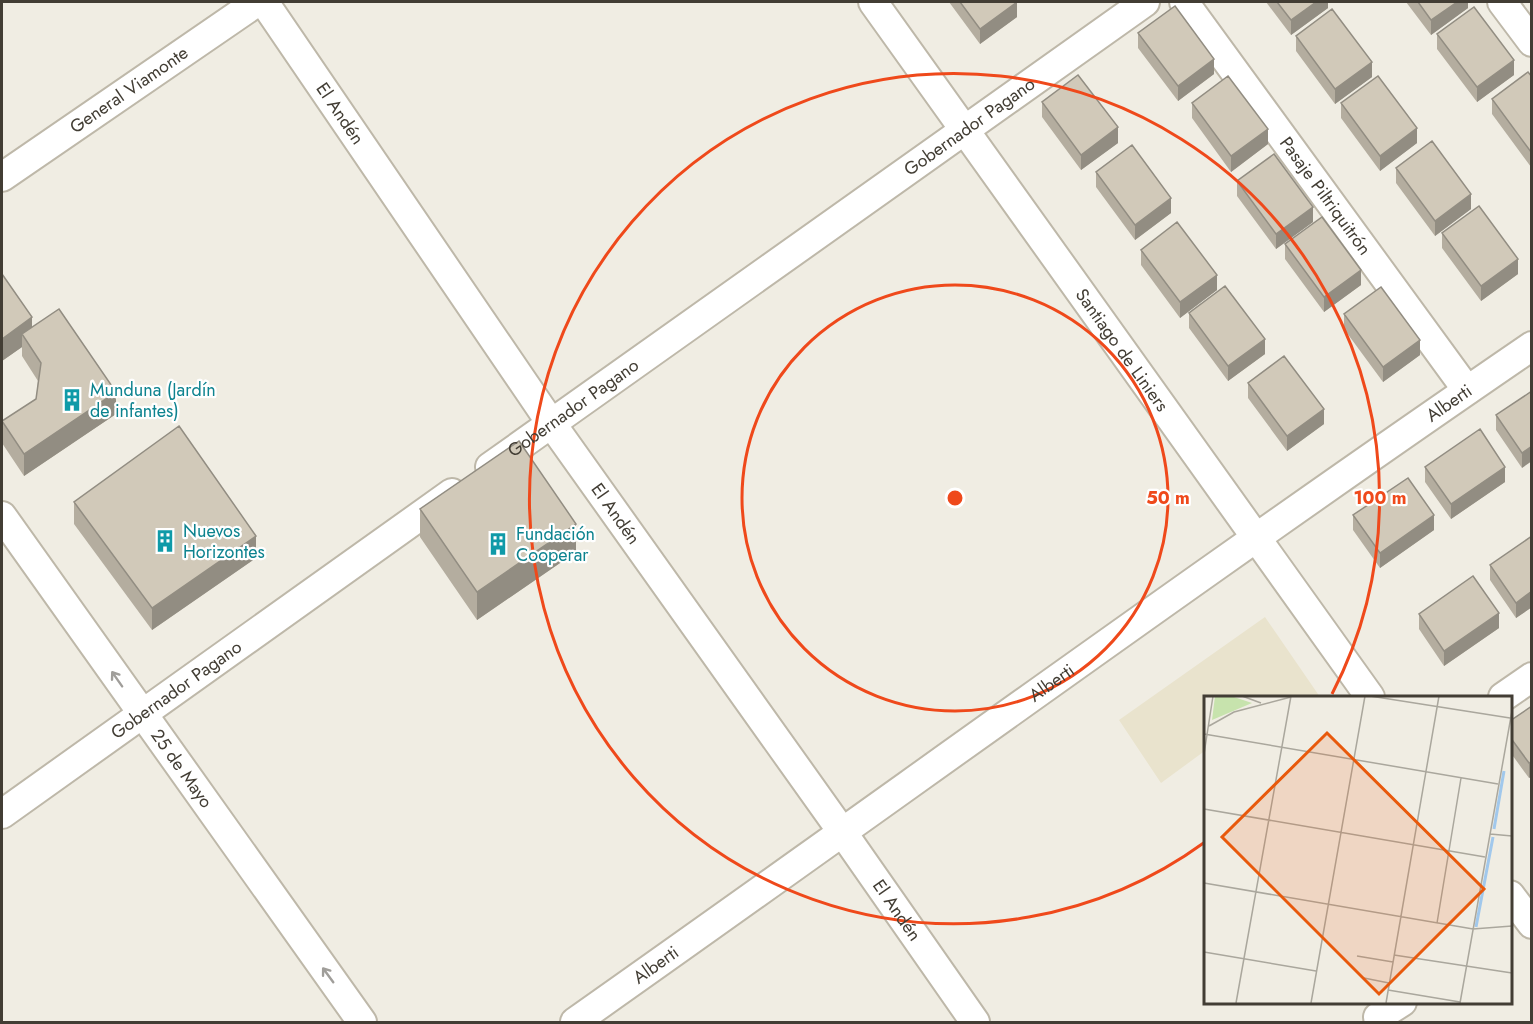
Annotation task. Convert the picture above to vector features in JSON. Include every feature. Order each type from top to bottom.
[{"type":"street","name":"General Viamonte","points":[[2,177],[257,2]]},
{"type":"street","name":"El Andén","points":[[264,2],[551,423],[843,833],[975,1023]]},
{"type":"street","name":"Santiago de Liniers","points":[[873,2],[1369,696]]},
{"type":"street","name":"Gobernador Pagano","points":[[2,814],[1145,2]]},
{"type":"street","name":"Pasaje Piltriquitrón","points":[[1184,2],[1467,390]]},
{"type":"street","points":[[1502,2],[1532,42]]},
{"type":"street","name":"Alberti","points":[[575,1023],[1255,537],[1532,346]]},
{"type":"street","name":"25 de Mayo","points":[[2,516],[362,1023]]},
{"type":"street","points":[[1504,696],[1532,677]]},
{"type":"street","points":[[1512,899],[1523,924]]},
{"type":"street","points":[[1378,1017],[1400,1003]]},
{"type":"shaded area","points":[[1265,617],[1319,696],[1204,696],[1204,751],[1161,783],[1119,720]]},
{"type":"building","points":[[960,2],[1017,2],[980,29]]},
{"type":"building","points":[[1277,2],[1316,2],[1291,20]]},
{"type":"building","points":[[1418,2],[1457,2],[1431,20]]},
{"type":"building","points":[[1175,6],[1214,59],[1178,86],[1138,33]]},
{"type":"building","points":[[1474,7],[1514,60],[1477,87],[1437,34]]},
{"type":"building","points":[[1332,9],[1372,62],[1335,89],[1296,36]]},
{"type":"building","points":[[1528,72],[1532,77],[1531,152],[1492,99]]},
{"type":"building","points":[[1078,75],[1118,127],[1081,155],[1042,102]]},
{"type":"building","points":[[1228,76],[1268,129],[1231,156],[1192,103]]},
{"type":"building","points":[[1378,76],[1417,128],[1380,156],[1341,103]]},
{"type":"building","points":[[1432,141],[1471,194],[1435,221],[1396,168]]},
{"type":"building","points":[[1132,145],[1171,198],[1135,225],[1096,172]]},
{"type":"building","points":[[1274,154],[1313,207],[1276,234],[1237,181]]},
{"type":"building","points":[[1479,206],[1518,259],[1481,286],[1442,233]]},
{"type":"building","points":[[1322,217],[1361,270],[1324,297],[1285,244]]},
{"type":"building","points":[[1177,222],[1217,275],[1180,302],[1141,250]]},
{"type":"building","points":[[2,274],[32,317],[2,339]]},
{"type":"building","points":[[1225,286],[1265,339],[1228,366],[1189,313]]},
{"type":"building","points":[[1381,287],[1420,340],[1383,367],[1344,314]]},
{"type":"building","name":"Munduna (Jardín de infantes)","points":[[59,309],[116,392],[24,454],[2,421],[36,399],[41,363],[22,334]]},
{"type":"building","points":[[1284,356],[1324,409],[1287,436],[1248,383]]},
{"type":"building","points":[[1532,391],[1532,446],[1522,453],[1496,415]]},
{"type":"building","name":"Nuevos Horizontes","points":[[179,426],[256,536],[152,608],[74,502]]},
{"type":"building","points":[[1480,429],[1505,467],[1451,504],[1425,467]]},
{"type":"building","name":"Fundación Cooperar","points":[[519,441],[576,524],[477,592],[420,509]]},
{"type":"building","points":[[1408,478],[1434,515],[1380,553],[1353,515]]},
{"type":"building","points":[[1532,536],[1532,591],[1516,603],[1490,565]]},
{"type":"building","points":[[1473,576],[1499,613],[1444,651],[1419,614]]},
{"type":"building","points":[[1532,706],[1532,761],[1529,763],[1512,740],[1512,720]]},
{"type":"place","name":"Munduna (Jardín de infantes)","points":[[72,400]]},
{"type":"place","name":"Nuevos Horizontes","points":[[165,541]]},
{"type":"place","name":"Fundación Cooperar","points":[[498,544]]}]
